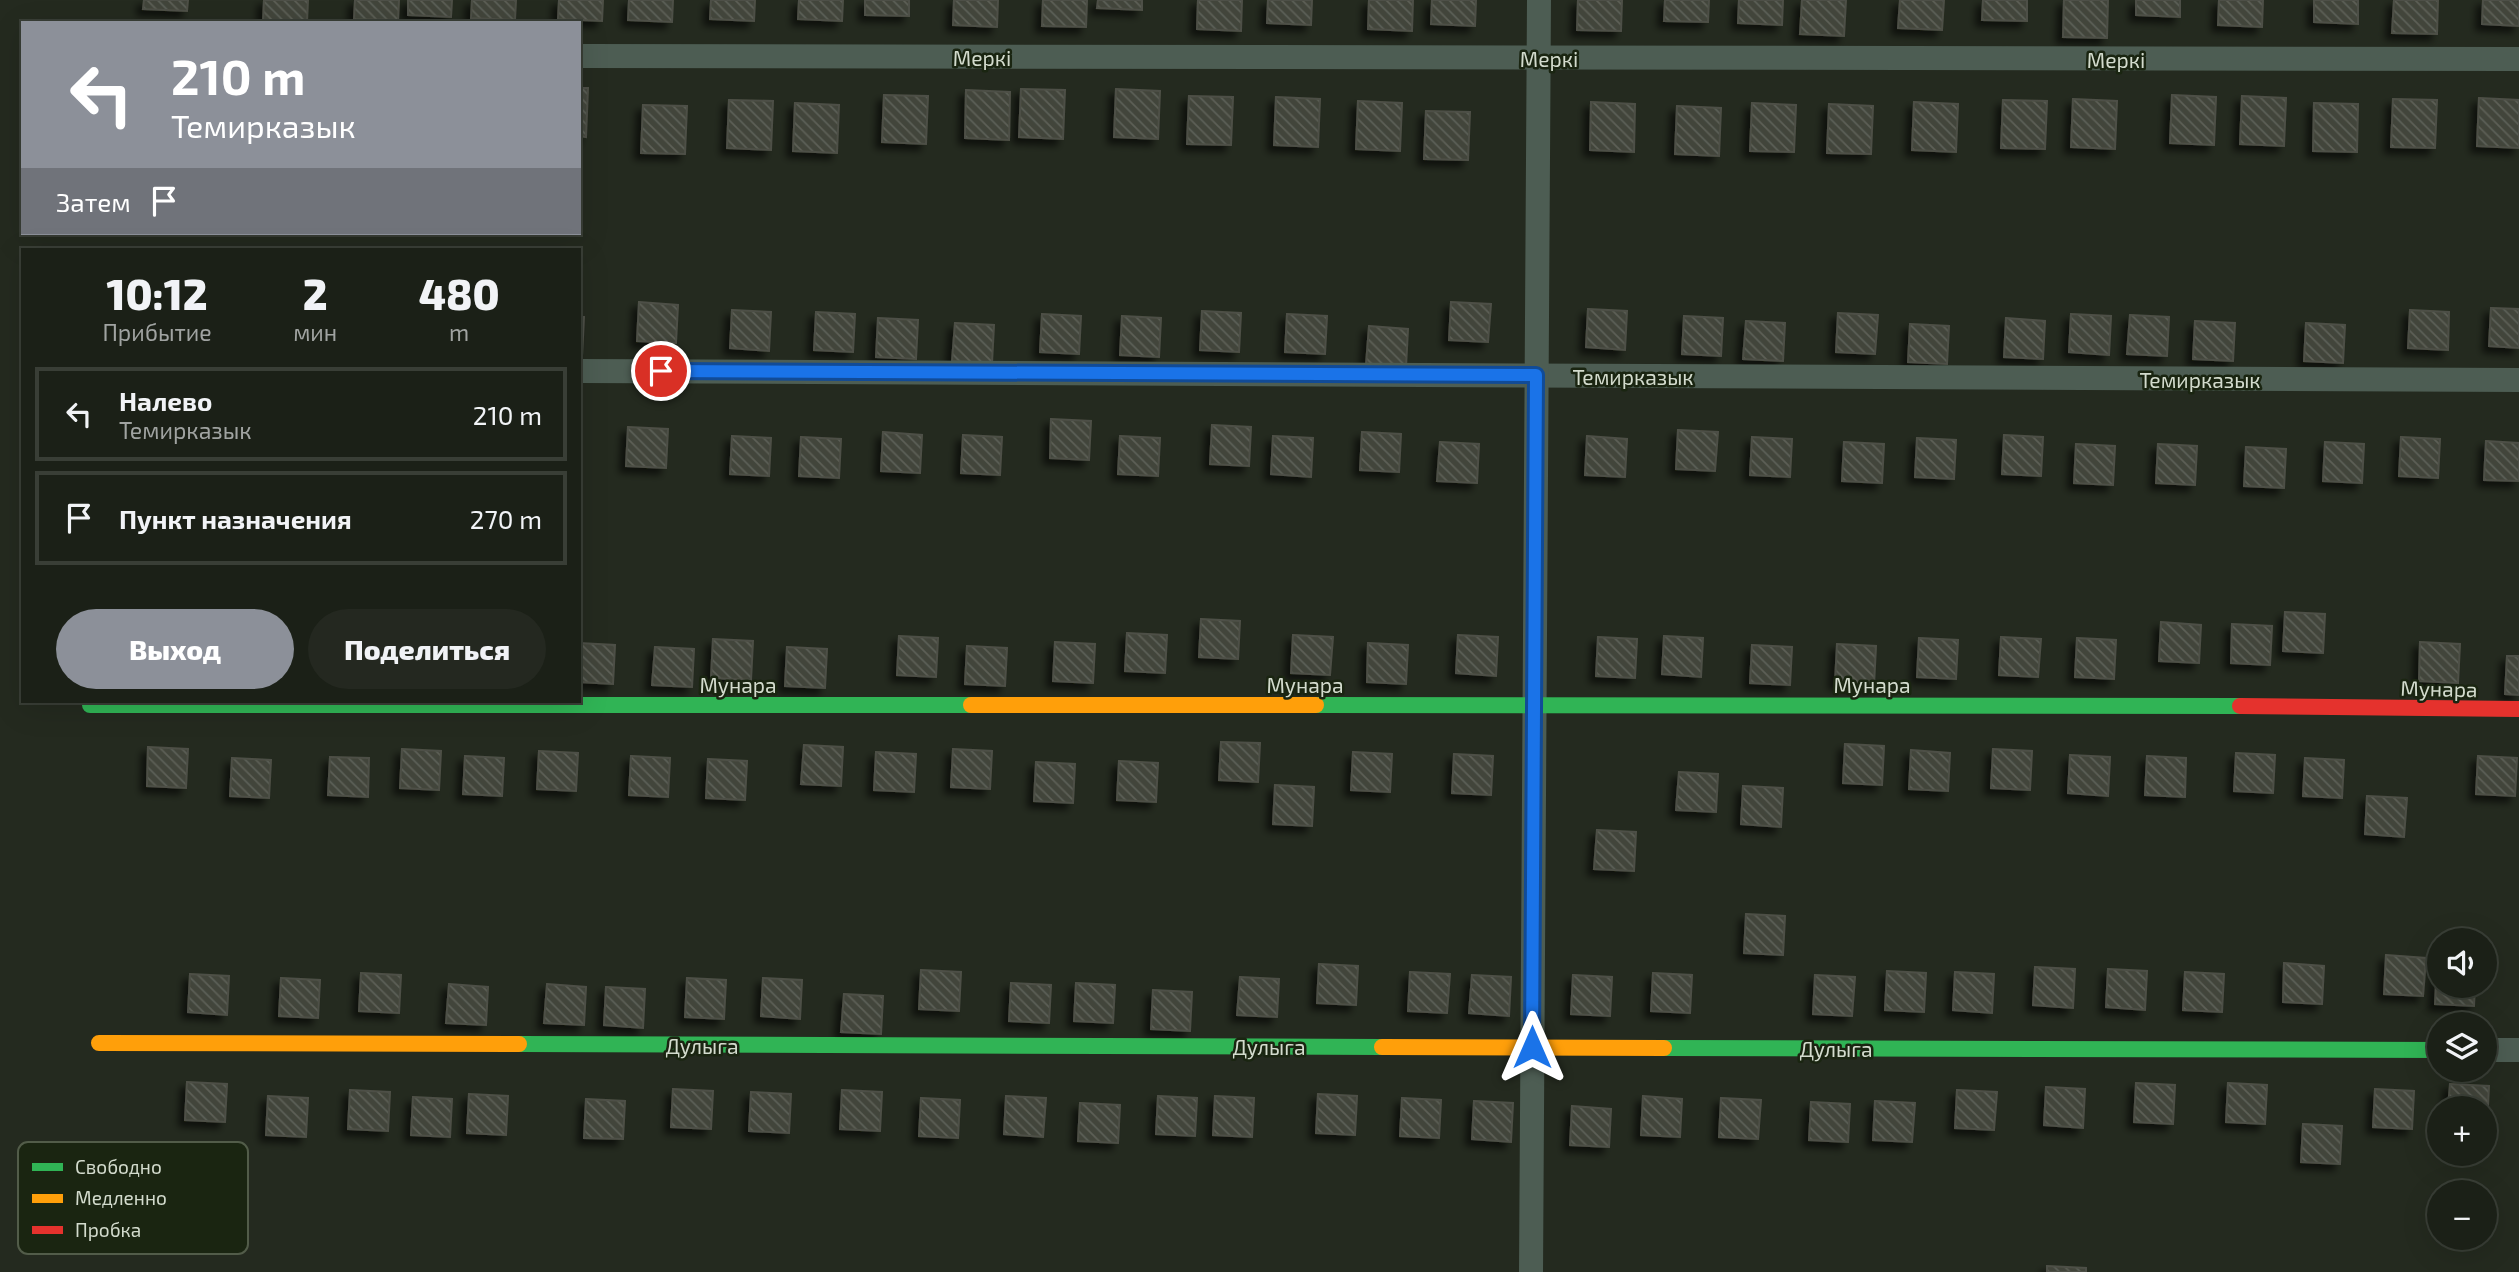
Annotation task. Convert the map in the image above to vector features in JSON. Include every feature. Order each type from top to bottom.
[{"type":"street","points":[[1531,1272],[1539,0]]},
{"type":"street","name":"Меркі","points":[[581,56],[2519,59]]},
{"type":"street","name":"Темирказык","points":[[581,371],[2519,380]]},
{"type":"street","name":"Мунара","points":[[90,705],[2114,705],[2519,709]]},
{"type":"street","name":"Дулыга","points":[[99,1043],[2427,1050]]},
{"type":"street","points":[[2497,1050],[2519,1050]]},
{"type":"building","points":[[144,0],[188,0],[187,11],[143,9]]},
{"type":"building","points":[[264,0],[308,0],[307,21],[263,21]]},
{"type":"building","points":[[355,0],[399,0],[398,20],[354,19]]},
{"type":"building","points":[[408,0],[452,0],[451,17],[408,15]]},
{"type":"building","points":[[472,0],[516,0],[515,20],[471,18]]},
{"type":"building","points":[[559,0],[603,0],[602,21],[558,19]]},
{"type":"building","points":[[629,0],[673,0],[672,22],[628,20]]},
{"type":"building","points":[[711,0],[755,0],[754,21],[710,19]]},
{"type":"building","points":[[799,0],[843,0],[842,21],[798,19]]},
{"type":"building","points":[[865,0],[909,0],[909,16],[865,15]]},
{"type":"building","points":[[954,0],[998,0],[997,27],[953,25]]},
{"type":"building","points":[[1043,0],[1087,0],[1086,27],[1042,26]]},
{"type":"building","points":[[1098,0],[1142,0],[1142,10],[1097,8]]},
{"type":"building","points":[[1198,0],[1242,0],[1241,31],[1197,29]]},
{"type":"building","points":[[1268,0],[1312,0],[1311,25],[1267,23]]},
{"type":"building","points":[[1369,0],[1413,0],[1412,31],[1368,29]]},
{"type":"building","points":[[1432,0],[1476,0],[1475,26],[1431,24]]},
{"type":"building","points":[[1578,0],[1622,0],[1621,31],[1577,30]]},
{"type":"building","points":[[1665,0],[1709,0],[1708,22],[1664,21]]},
{"type":"building","points":[[1739,0],[1783,0],[1782,25],[1738,23]]},
{"type":"building","points":[[1802,0],[1846,0],[1844,36],[1800,34]]},
{"type":"building","points":[[1900,0],[1944,0],[1942,30],[1898,28]]},
{"type":"building","points":[[1983,0],[2027,0],[2027,21],[1982,20]]},
{"type":"building","points":[[2064,0],[2108,0],[2107,38],[2063,37]]},
{"type":"building","points":[[2136,0],[2180,0],[2180,17],[2136,15]]},
{"type":"building","points":[[2219,0],[2263,0],[2262,27],[2218,25]]},
{"type":"building","points":[[2314,0],[2358,0],[2358,24],[2314,22]]},
{"type":"building","points":[[2394,0],[2438,0],[2437,34],[2392,33]]},
{"type":"building","points":[[2483,0],[2519,0],[2519,26],[2482,24]]},
{"type":"building","points":[[581,88],[588,88],[586,137],[581,136]]},
{"type":"building","points":[[1021,89],[1065,90],[1063,139],[1019,137]]},
{"type":"building","points":[[1116,89],[1160,91],[1158,139],[1114,137]]},
{"type":"building","points":[[966,90],[1010,92],[1009,140],[965,138]]},
{"type":"building","points":[[884,95],[928,96],[926,144],[882,142]]},
{"type":"building","points":[[2172,95],[2216,97],[2214,145],[2170,143]]},
{"type":"building","points":[[1189,96],[1233,97],[1231,145],[1187,144]]},
{"type":"building","points":[[2242,96],[2286,98],[2284,146],[2240,144]]},
{"type":"building","points":[[1276,97],[1320,99],[1318,147],[1274,145]]},
{"type":"building","points":[[2479,98],[2519,100],[2519,148],[2477,146]]},
{"type":"building","points":[[2073,99],[2117,101],[2115,149],[2071,147]]},
{"type":"building","points":[[2393,99],[2437,100],[2435,148],[2391,147]]},
{"type":"building","points":[[729,100],[773,101],[771,150],[727,148]]},
{"type":"building","points":[[2003,100],[2047,101],[2045,149],[2001,148]]},
{"type":"building","points":[[1358,101],[1402,103],[1400,151],[1356,149]]},
{"type":"building","points":[[1591,102],[1635,104],[1634,152],[1590,150]]},
{"type":"building","points":[[1914,102],[1958,104],[1956,152],[1912,150]]},
{"type":"building","points":[[795,103],[839,105],[837,153],[793,151]]},
{"type":"building","points":[[1752,103],[1796,105],[1794,152],[1750,151]]},
{"type":"building","points":[[2314,103],[2358,104],[2357,152],[2313,151]]},
{"type":"building","points":[[1829,104],[1873,106],[1871,154],[1827,153]]},
{"type":"building","points":[[643,105],[687,106],[685,154],[641,153]]},
{"type":"building","points":[[1677,106],[1721,108],[1719,156],[1675,154]]},
{"type":"building","points":[[1426,111],[1470,112],[1468,160],[1424,159]]},
{"type":"building","points":[[639,302],[678,305],[676,343],[637,341]]},
{"type":"building","points":[[1451,302],[1491,304],[1488,342],[1449,340]]},
{"type":"building","points":[[2491,308],[2519,309],[2519,348],[2489,346]]},
{"type":"building","points":[[1588,309],[1627,311],[1625,350],[1586,347]]},
{"type":"building","points":[[732,310],[771,312],[769,351],[730,348]]},
{"type":"building","points":[[2410,310],[2449,312],[2448,350],[2408,348]]},
{"type":"building","points":[[1202,311],[1241,313],[1239,352],[1200,350]]},
{"type":"building","points":[[816,312],[855,314],[853,352],[814,350]]},
{"type":"building","points":[[1838,313],[1878,315],[1875,354],[1836,352]]},
{"type":"building","points":[[1042,314],[1081,316],[1079,354],[1040,352]]},
{"type":"building","points":[[1287,314],[1327,316],[1325,354],[1285,352]]},
{"type":"building","points":[[2071,314],[2111,316],[2109,355],[2069,352]]},
{"type":"building","points":[[2130,315],[2169,317],[2167,356],[2127,354]]},
{"type":"building","points":[[1122,316],[1161,318],[1159,357],[1120,355]]},
{"type":"building","points":[[1684,316],[1723,318],[1721,356],[1682,354]]},
{"type":"building","points":[[581,317],[584,317],[582,356]]},
{"type":"building","points":[[878,318],[918,320],[916,359],[876,357]]},
{"type":"building","points":[[2006,318],[2045,321],[2043,359],[2004,357]]},
{"type":"building","points":[[1746,321],[1785,323],[1783,361],[1743,359]]},
{"type":"building","points":[[2195,321],[2235,323],[2233,361],[2193,359]]},
{"type":"building","points":[[955,323],[994,325],[992,363],[952,361]]},
{"type":"building","points":[[2306,323],[2345,325],[2343,363],[2304,361]]},
{"type":"building","points":[[1910,324],[1949,326],[1947,364],[1908,362]]},
{"type":"building","points":[[1369,326],[1408,329],[1406,367],[1366,365]]},
{"type":"building","points":[[1051,419],[1091,421],[1089,460],[1050,458]]},
{"type":"building","points":[[1212,425],[1251,427],[1249,466],[1210,464]]},
{"type":"building","points":[[628,427],[668,429],[666,468],[626,466]]},
{"type":"building","points":[[1678,430],[1718,432],[1715,471],[1676,469]]},
{"type":"building","points":[[883,432],[922,435],[920,473],[881,471]]},
{"type":"building","points":[[1362,432],[1401,434],[1399,472],[1360,470]]},
{"type":"building","points":[[963,435],[1002,437],[1000,475],[961,473]]},
{"type":"building","points":[[2004,435],[2043,437],[2041,476],[2002,474]]},
{"type":"building","points":[[732,436],[771,438],[769,476],[730,474]]},
{"type":"building","points":[[1120,436],[1160,438],[1158,476],[1118,474]]},
{"type":"building","points":[[1273,436],[1313,438],[1311,477],[1271,474]]},
{"type":"building","points":[[1587,436],[1627,439],[1625,477],[1585,475]]},
{"type":"building","points":[[801,437],[841,439],[839,478],[799,476]]},
{"type":"building","points":[[1752,437],[1792,439],[1790,477],[1750,475]]},
{"type":"building","points":[[2401,437],[2440,439],[2438,478],[2399,476]]},
{"type":"building","points":[[1917,438],[1956,440],[1954,479],[1915,477]]},
{"type":"building","points":[[2486,441],[2519,443],[2519,481],[2484,480]]},
{"type":"building","points":[[1440,442],[1479,444],[1477,483],[1437,481]]},
{"type":"building","points":[[1844,442],[1884,444],[1882,483],[1842,481]]},
{"type":"building","points":[[2325,442],[2364,444],[2362,483],[2323,481]]},
{"type":"building","points":[[2076,444],[2115,446],[2113,485],[2074,483]]},
{"type":"building","points":[[2158,444],[2197,446],[2195,485],[2156,483]]},
{"type":"building","points":[[2246,447],[2286,449],[2284,488],[2244,486]]},
{"type":"building","points":[[2285,612],[2325,614],[2323,653],[2283,651]]},
{"type":"building","points":[[1201,619],[1240,621],[1238,659],[1199,657]]},
{"type":"building","points":[[2161,622],[2201,625],[2199,663],[2159,661]]},
{"type":"building","points":[[2232,624],[2272,626],[2270,665],[2231,663]]},
{"type":"building","points":[[1127,633],[1167,635],[1165,673],[1125,671]]},
{"type":"building","points":[[1293,635],[1333,637],[1330,675],[1291,673]]},
{"type":"building","points":[[1458,635],[1498,637],[1496,676],[1456,673]]},
{"type":"building","points":[[899,636],[938,638],[936,677],[897,675]]},
{"type":"building","points":[[1664,636],[1703,638],[1701,677],[1662,674]]},
{"type":"building","points":[[1598,637],[1637,639],[1635,678],[1596,676]]},
{"type":"building","points":[[2001,637],[2041,639],[2038,677],[1999,675]]},
{"type":"building","points":[[1919,638],[1958,640],[1956,679],[1917,677]]},
{"type":"building","points":[[2077,638],[2116,640],[2114,679],[2075,677]]},
{"type":"building","points":[[713,639],[753,641],[751,680],[711,678]]},
{"type":"building","points":[[1055,642],[1095,644],[1093,683],[1053,681]]},
{"type":"building","points":[[2420,642],[2460,644],[2458,683],[2419,681]]},
{"type":"building","points":[[581,643],[615,645],[613,684],[581,682]]},
{"type":"building","points":[[1368,643],[1408,645],[1406,684],[1367,682]]},
{"type":"building","points":[[1837,644],[1876,646],[1874,685],[1835,683]]},
{"type":"building","points":[[1752,645],[1792,647],[1790,685],[1750,683]]},
{"type":"building","points":[[967,646],[1007,648],[1005,686],[965,684]]},
{"type":"building","points":[[655,647],[694,649],[692,687],[652,685]]},
{"type":"building","points":[[787,647],[827,649],[825,688],[785,686]]},
{"type":"building","points":[[2507,656],[2519,656],[2519,695],[2505,694]]},
{"type":"building","points":[[1221,742],[1260,743],[1258,782],[1219,780]]},
{"type":"building","points":[[1845,744],[1884,746],[1882,785],[1843,783]]},
{"type":"building","points":[[804,745],[843,747],[841,786],[801,784]]},
{"type":"building","points":[[148,747],[188,749],[186,788],[147,786]]},
{"type":"building","points":[[402,749],[441,751],[439,790],[400,788]]},
{"type":"building","points":[[953,749],[992,751],[990,789],[951,787]]},
{"type":"building","points":[[1993,749],[2032,751],[2030,790],[1991,788]]},
{"type":"building","points":[[1911,750],[1950,753],[1948,791],[1909,789]]},
{"type":"building","points":[[539,751],[578,753],[576,791],[537,789]]},
{"type":"building","points":[[876,752],[916,754],[914,792],[874,790]]},
{"type":"building","points":[[1353,752],[1392,754],[1390,792],[1351,790]]},
{"type":"building","points":[[2236,753],[2275,755],[2273,793],[2234,791]]},
{"type":"building","points":[[1454,754],[1493,756],[1491,795],[1452,793]]},
{"type":"building","points":[[2070,755],[2110,757],[2108,796],[2068,793]]},
{"type":"building","points":[[465,756],[504,758],[502,796],[463,794]]},
{"type":"building","points":[[631,756],[670,758],[668,797],[629,795]]},
{"type":"building","points":[[2147,756],[2186,758],[2185,797],[2145,795]]},
{"type":"building","points":[[2478,756],[2517,758],[2515,796],[2476,794]]},
{"type":"building","points":[[330,757],[369,758],[368,797],[328,795]]},
{"type":"building","points":[[232,758],[271,760],[269,798],[230,796]]},
{"type":"building","points":[[2305,758],[2344,760],[2342,798],[2303,796]]},
{"type":"building","points":[[708,759],[747,761],[745,800],[706,798]]},
{"type":"building","points":[[1119,761],[1158,763],[1156,802],[1117,800]]},
{"type":"building","points":[[1036,762],[1075,764],[1073,803],[1034,801]]},
{"type":"building","points":[[1679,772],[1718,774],[1716,812],[1676,810]]},
{"type":"building","points":[[1275,785],[1314,787],[1312,826],[1273,824]]},
{"type":"building","points":[[1743,786],[1783,788],[1781,827],[1741,824]]},
{"type":"building","points":[[2367,796],[2407,798],[2404,837],[2365,834]]},
{"type":"building","points":[[1597,830],[1636,832],[1634,871],[1594,869]]},
{"type":"building","points":[[1746,914],[1785,916],[1783,955],[1744,953]]},
{"type":"building","points":[[2386,955],[2426,958],[2423,996],[2384,994]]},
{"type":"building","points":[[2284,963],[2324,966],[2322,1004],[2283,1002]]},
{"type":"building","points":[[1319,964],[1358,966],[1356,1005],[1317,1003]]},
{"type":"building","points":[[2035,967],[2075,969],[2073,1008],[2033,1005]]},
{"type":"building","points":[[2108,969],[2147,971],[2145,1010],[2106,1007]]},
{"type":"building","points":[[921,970],[961,972],[959,1011],[919,1009]]},
{"type":"building","points":[[1887,971],[1926,973],[1924,1012],[1885,1010]]},
{"type":"building","points":[[1410,972],[1450,974],[1447,1013],[1408,1011]]},
{"type":"building","points":[[1955,972],[1994,974],[1992,1013],[1953,1010]]},
{"type":"building","points":[[2185,972],[2224,974],[2222,1012],[2183,1010]]},
{"type":"building","points":[[361,973],[401,975],[399,1013],[359,1011]]},
{"type":"building","points":[[1653,973],[1692,975],[1690,1013],[1651,1011]]},
{"type":"building","points":[[190,974],[229,976],[227,1015],[188,1012]]},
{"type":"building","points":[[1472,975],[1511,977],[1509,1016],[1469,1013]]},
{"type":"building","points":[[1573,975],[1612,977],[1610,1016],[1571,1014]]},
{"type":"building","points":[[1815,975],[1855,977],[1852,1016],[1813,1014]]},
{"type":"building","points":[[1240,977],[1279,979],[1277,1017],[1237,1015]]},
{"type":"building","points":[[281,978],[320,980],[318,1018],[279,1016]]},
{"type":"building","points":[[687,978],[726,980],[724,1019],[685,1017]]},
{"type":"building","points":[[763,978],[802,980],[800,1019],[761,1016]]},
{"type":"building","points":[[1011,983],[1051,985],[1049,1023],[1009,1021]]},
{"type":"building","points":[[1076,983],[1115,985],[1113,1023],[1074,1021]]},
{"type":"building","points":[[449,984],[488,987],[486,1025],[446,1023]]},
{"type":"building","points":[[547,984],[586,987],[584,1025],[544,1023]]},
{"type":"building","points":[[606,987],[645,989],[643,1028],[604,1025]]},
{"type":"building","points":[[1153,990],[1192,992],[1190,1031],[1151,1029]]},
{"type":"building","points":[[844,994],[883,996],[881,1034],[841,1032]]},
{"type":"building","points":[[2435,998],[2474,998],[2474,1006],[2435,1004]]},
{"type":"building","points":[[187,1082],[227,1084],[225,1122],[185,1120]]},
{"type":"building","points":[[2136,1083],[2175,1085],[2173,1124],[2134,1122]]},
{"type":"building","points":[[2228,1083],[2267,1085],[2265,1124],[2226,1122]]},
{"type":"building","points":[[2450,1084],[2489,1086],[2488,1096],[2449,1096]]},
{"type":"building","points":[[2046,1087],[2085,1089],[2083,1128],[2044,1125]]},
{"type":"building","points":[[673,1089],[713,1091],[711,1129],[671,1127]]},
{"type":"building","points":[[2375,1089],[2414,1091],[2412,1129],[2373,1127]]},
{"type":"building","points":[[350,1090],[390,1092],[388,1131],[348,1129]]},
{"type":"building","points":[[842,1090],[882,1092],[880,1131],[840,1129]]},
{"type":"building","points":[[1957,1090],[1997,1092],[1994,1130],[1955,1128]]},
{"type":"building","points":[[751,1092],[791,1094],[789,1133],[749,1131]]},
{"type":"building","points":[[469,1094],[508,1096],[506,1135],[467,1133]]},
{"type":"building","points":[[1318,1094],[1357,1096],[1355,1135],[1316,1133]]},
{"type":"building","points":[[268,1096],[308,1098],[306,1137],[266,1135]]},
{"type":"building","points":[[1006,1096],[1046,1098],[1043,1137],[1004,1134]]},
{"type":"building","points":[[1158,1096],[1197,1098],[1195,1136],[1156,1134]]},
{"type":"building","points":[[1215,1096],[1254,1098],[1252,1137],[1213,1135]]},
{"type":"building","points":[[1643,1096],[1682,1099],[1680,1137],[1641,1135]]},
{"type":"building","points":[[413,1097],[452,1099],[450,1137],[411,1135]]},
{"type":"building","points":[[921,1098],[960,1100],[958,1138],[919,1136]]},
{"type":"building","points":[[1402,1098],[1441,1100],[1439,1138],[1400,1136]]},
{"type":"building","points":[[1721,1098],[1761,1100],[1758,1139],[1719,1137]]},
{"type":"building","points":[[586,1099],[625,1101],[623,1139],[584,1138]]},
{"type":"building","points":[[1474,1101],[1513,1103],[1511,1142],[1472,1139]]},
{"type":"building","points":[[1875,1101],[1915,1103],[1912,1142],[1873,1140]]},
{"type":"building","points":[[1811,1102],[1850,1104],[1848,1142],[1809,1140]]},
{"type":"building","points":[[1080,1103],[1120,1105],[1118,1143],[1078,1141]]},
{"type":"building","points":[[1572,1106],[1611,1109],[1609,1147],[1570,1145]]},
{"type":"building","points":[[2303,1124],[2342,1126],[2340,1164],[2301,1162]]},
{"type":"building","points":[[2047,1266],[2086,1268],[2086,1272],[2047,1272]]},
{"type":"traffic: fast","points":[[90,705],[971,705]]},
{"type":"traffic: fast","points":[[1316,705],[2240,706]]},
{"type":"traffic: fast","points":[[519,1044],[1382,1047]]},
{"type":"traffic: fast","points":[[1664,1048],[2427,1050]]},
{"type":"traffic: slow","points":[[971,705],[1316,705]]},
{"type":"traffic: slow","points":[[99,1043],[519,1044]]},
{"type":"traffic: slow","points":[[1382,1047],[1664,1048]]},
{"type":"traffic: jam","points":[[2240,706],[2519,709]]},
{"type":"route","points":[[661,371],[1536,375],[1532,1047]]}]
